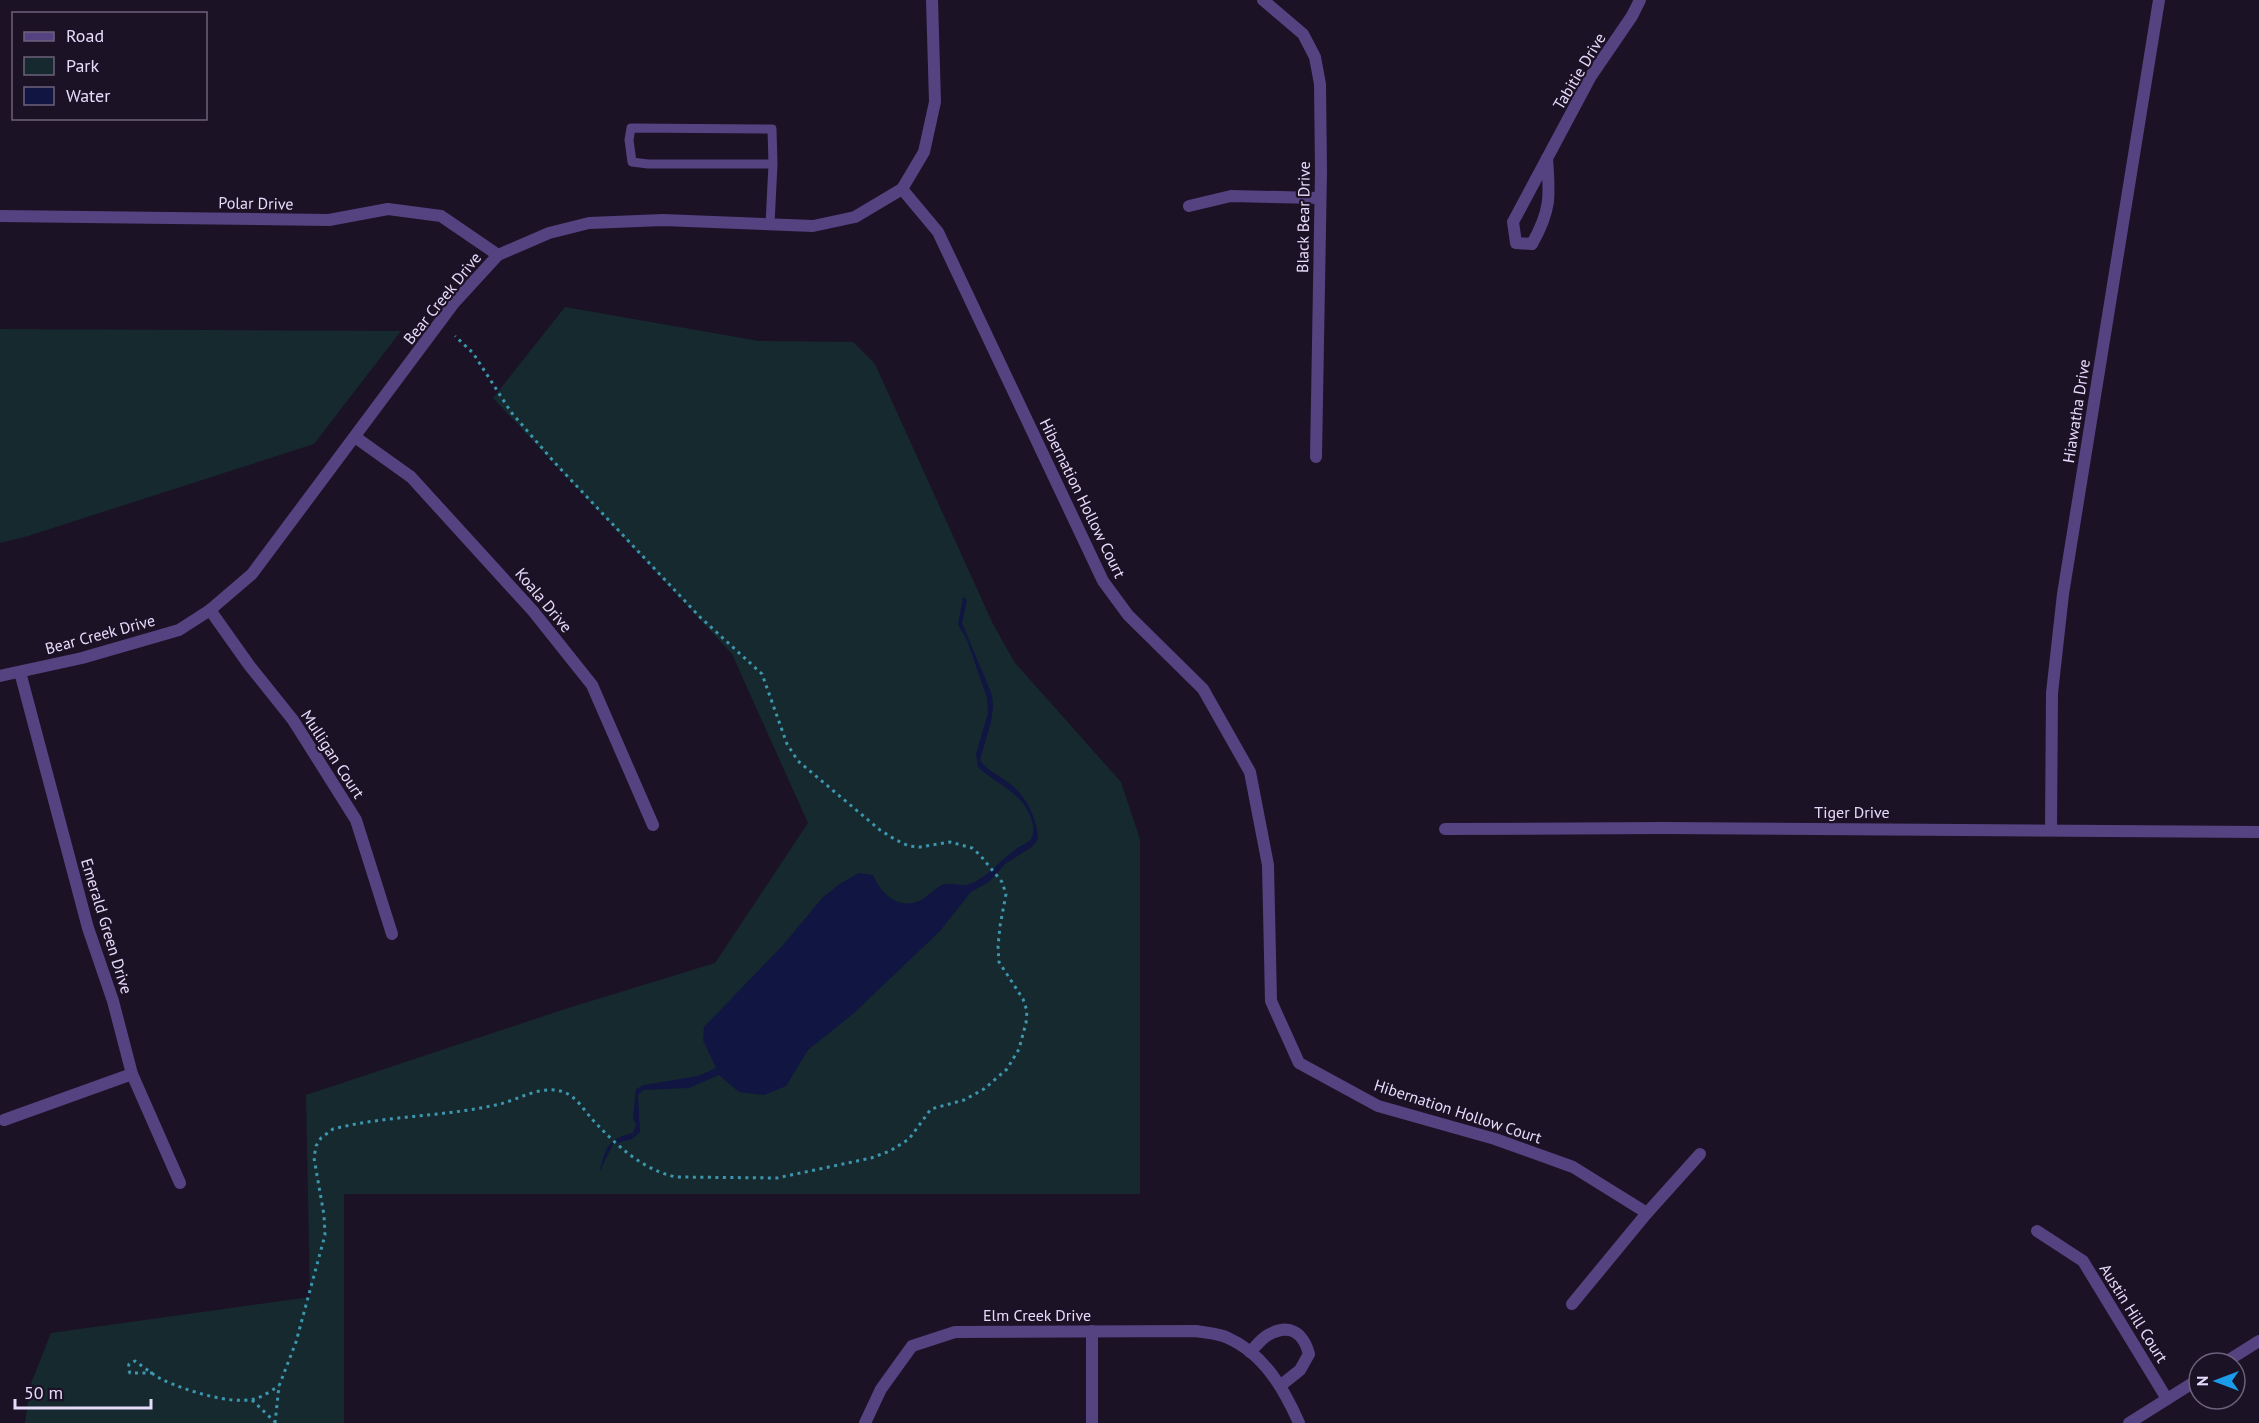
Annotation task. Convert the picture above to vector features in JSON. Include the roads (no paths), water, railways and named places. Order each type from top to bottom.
[{"type":"street","name":"Bear Creek Drive","points":[[0,676],[82,658],[179,630],[210,610],[252,574],[454,303],[498,255],[549,233],[589,223],[663,220],[813,226],[855,217],[902,189],[924,152],[935,102],[932,0]]},
{"type":"street","name":"Black Bear Drive","points":[[1263,0],[1304,34],[1315,57],[1320,84],[1316,457]]},
{"type":"street","name":"Tabitie Drive","points":[[1547,158],[1549,192],[1545,220],[1532,244],[1516,243],[1513,222],[1547,158],[1591,76],[1632,16],[1640,0]]},
{"type":"street","name":"Hiawatha Drive","points":[[2051,830],[2052,693],[2063,594],[2159,0]]},
{"type":"street","name":"Hibernation Hollow Court","points":[[902,189],[938,232],[1103,581],[1128,615],[1203,689],[1250,772],[1268,864],[1271,1001],[1299,1063],[1378,1106],[1495,1139],[1573,1167],[1647,1213]]},
{"type":"street","points":[[1189,206],[1231,196],[1320,198]]},
{"type":"street","name":"Polar Drive","points":[[0,216],[329,220],[388,209],[441,216],[498,255]]},
{"type":"street","name":"Koala Drive","points":[[355,437],[411,477],[533,611],[592,685],[653,825]]},
{"type":"street","name":"Mulligan Court","points":[[210,610],[293,720],[356,820],[392,934]]},
{"type":"street","name":"Emerald Green Drive","points":[[20,672],[88,928],[112,1001],[132,1074],[180,1183]]},
{"type":"street","name":"Tiger Drive","points":[[1445,829],[2259,832]]},
{"type":"street","points":[[4,1120],[132,1074]]},
{"type":"street","points":[[1572,1304],[1647,1213],[1700,1154]]},
{"type":"street","name":"Austin Hill Court","points":[[2037,1231],[2083,1261],[2167,1399]]},
{"type":"street","points":[[1250,1352],[1266,1336],[1280,1330],[1295,1331],[1305,1340],[1309,1354],[1300,1370],[1280,1386]]},
{"type":"street","points":[[1092,1331],[1092,1423]]},
{"type":"street","name":"Elm Creek Drive","points":[[865,1423],[881,1389],[912,1346],[955,1332],[1092,1331],[1196,1331],[1228,1337],[1259,1359],[1280,1386],[1299,1423]]},
{"type":"street","points":[[2243,1351],[2259,1341]]},
{"type":"street","points":[[2129,1423],[2187,1386]]},
{"type":"lane","points":[[770,224],[773,164],[772,129],[631,128],[629,140],[632,162],[773,164]]},
{"type":"water","points":[[963,597],[967,600],[962,623],[992,695],[991,722],[980,760],[1019,792],[1029,806],[1038,839],[1032,847],[1005,864],[989,882],[971,892],[940,931],[854,1013],[808,1050],[786,1086],[764,1095],[739,1092],[719,1075],[689,1088],[643,1090],[638,1095],[640,1132],[632,1139],[613,1144],[599,1173],[608,1146],[617,1138],[633,1133],[636,1125],[633,1118],[636,1089],[644,1085],[698,1076],[716,1068],[703,1040],[704,1027],[784,944],[823,897],[841,883],[859,873],[873,875],[885,894],[897,901],[911,903],[919,901],[943,885],[964,885],[976,881],[1031,839],[1033,825],[1024,805],[1018,797],[978,767],[976,754],[988,713],[987,698],[967,640],[958,624]]}]
